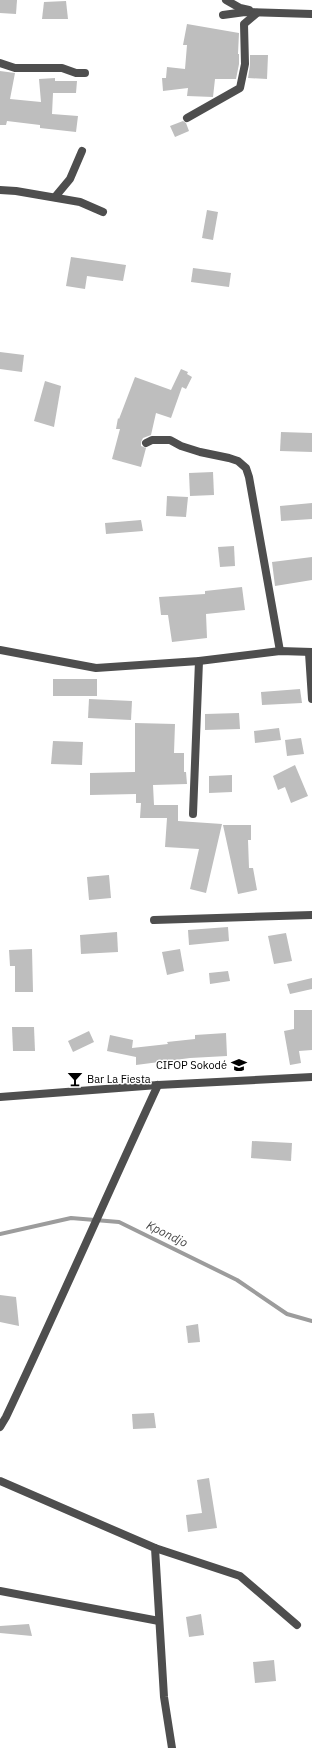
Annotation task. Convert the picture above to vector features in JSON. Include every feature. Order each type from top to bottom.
[{"type":"street","points":[[226,0],[240,8],[257,13]]},
{"type":"street","points":[[187,118],[240,88],[245,64],[244,24],[257,13]]},
{"type":"street","points":[[223,15],[257,13],[312,14]]},
{"type":"street","points":[[0,63],[14,68],[62,68],[76,73],[85,73]]},
{"type":"street","points":[[55,197],[70,179],[82,151]]},
{"type":"street","points":[[0,190],[55,197],[80,202],[103,212]]},
{"type":"street","points":[[146,443],[152,440],[170,440],[181,446],[200,452],[238,461],[246,468],[249,477],[280,651]]},
{"type":"street","points":[[0,650],[96,668],[199,661],[280,651],[310,652],[312,699]]},
{"type":"street","points":[[194,814],[199,661]]},
{"type":"street","points":[[154,920],[312,914]]},
{"type":"street","points":[[0,1098],[158,1085],[312,1077]]},
{"type":"street","points":[[0,1427],[88,1242],[158,1085]]},
{"type":"street","points":[[0,1481],[155,1548],[240,1576],[297,1626]]},
{"type":"street","points":[[155,1548],[164,1697],[172,1748]]},
{"type":"street","points":[[0,1591],[159,1622]]},
{"type":"building","points":[[0,0],[17,0],[16,14],[0,13]]},
{"type":"building","points":[[66,1],[68,19],[42,19],[44,2]]},
{"type":"building","points":[[187,24],[239,33],[239,64],[236,79],[215,79],[213,97],[187,96],[188,88],[163,91],[162,78],[166,78],[167,67],[185,69],[187,45],[183,45]]},
{"type":"building","points":[[250,55],[268,55],[267,79],[248,78]]},
{"type":"building","points":[[0,71],[15,73],[10,99],[41,102],[39,79],[55,78],[55,81],[77,81],[76,93],[53,93],[52,114],[78,116],[76,132],[40,128],[40,125],[7,121],[6,125],[0,125]]},
{"type":"building","points":[[183,121],[186,123],[189,131],[175,137],[170,126]]},
{"type":"building","points":[[207,210],[218,212],[213,240],[202,238]]},
{"type":"building","points":[[71,257],[126,265],[123,281],[87,276],[85,289],[66,286]]},
{"type":"building","points":[[193,268],[231,273],[229,287],[191,282]]},
{"type":"building","points":[[0,352],[24,355],[22,372],[0,369]]},
{"type":"building","points":[[181,369],[188,372],[187,374],[192,377],[186,389],[182,387],[171,418],[156,413],[151,435],[143,438],[141,442],[141,446],[146,448],[141,467],[112,459],[120,429],[116,429],[118,418],[119,419],[135,377],[171,390]]},
{"type":"building","points":[[45,381],[61,386],[54,427],[34,421]]},
{"type":"building","points":[[281,432],[312,433],[312,452],[280,451]]},
{"type":"building","points":[[213,472],[214,495],[190,496],[189,473]]},
{"type":"building","points":[[167,496],[188,497],[186,517],[166,516]]},
{"type":"building","points":[[312,503],[312,519],[281,521],[280,506]]},
{"type":"building","points":[[141,520],[143,531],[106,534],[105,523]]},
{"type":"building","points":[[234,546],[235,566],[220,567],[218,547]]},
{"type":"building","points":[[312,557],[312,580],[275,586],[272,562]]},
{"type":"building","points":[[242,587],[245,610],[206,614],[207,638],[172,642],[168,615],[161,615],[159,597],[205,594],[205,591]]},
{"type":"building","points":[[53,679],[97,679],[97,696],[53,696]]},
{"type":"building","points":[[300,689],[302,703],[262,705],[261,692]]},
{"type":"building","points":[[89,699],[132,701],[131,720],[88,718]]},
{"type":"building","points":[[239,713],[240,729],[205,730],[205,714]]},
{"type":"building","points":[[135,723],[175,724],[174,753],[184,753],[184,772],[186,772],[187,784],[153,785],[154,805],[178,805],[178,821],[222,824],[206,893],[190,889],[199,849],[165,847],[167,818],[140,818],[141,803],[136,803],[136,794],[90,795],[90,773],[135,772]]},
{"type":"building","points":[[279,728],[281,740],[255,743],[254,731]]},
{"type":"building","points":[[301,738],[304,754],[287,756],[285,740]]},
{"type":"building","points":[[53,741],[83,742],[82,765],[51,764]]},
{"type":"building","points":[[295,765],[308,796],[291,803],[285,787],[278,790],[273,776]]},
{"type":"building","points":[[232,775],[232,792],[209,793],[209,776]]},
{"type":"building","points":[[223,825],[251,825],[251,840],[248,840],[249,868],[253,868],[257,890],[238,894]]},
{"type":"building","points":[[109,875],[111,898],[89,900],[87,877]]},
{"type":"building","points":[[228,927],[229,941],[189,945],[188,930]]},
{"type":"building","points":[[117,932],[118,952],[81,954],[80,935]]},
{"type":"building","points":[[286,933],[292,961],[274,964],[268,936]]},
{"type":"building","points":[[32,949],[33,992],[15,992],[15,966],[10,966],[9,950]]},
{"type":"building","points":[[180,949],[184,971],[167,975],[162,952]]},
{"type":"building","points":[[228,971],[230,981],[210,984],[209,973]]},
{"type":"building","points":[[312,978],[312,989],[290,994],[287,984]]},
{"type":"building","points":[[294,1010],[312,1010],[312,1050],[299,1051],[301,1063],[290,1065],[284,1031],[294,1029]]},
{"type":"building","points":[[12,1027],[34,1027],[35,1051],[13,1051]]},
{"type":"building","points":[[89,1031],[94,1042],[73,1052],[68,1041]]},
{"type":"building","points":[[226,1033],[227,1056],[190,1058],[136,1065],[136,1057],[107,1051],[110,1035],[133,1040],[132,1048],[195,1039],[195,1035]]},
{"type":"building","points":[[252,1141],[292,1143],[291,1161],[251,1158]]},
{"type":"building","points":[[0,1295],[16,1297],[19,1326],[0,1322]]},
{"type":"building","points":[[198,1324],[200,1342],[188,1343],[186,1326]]},
{"type":"building","points":[[154,1413],[156,1428],[133,1429],[132,1414]]},
{"type":"building","points":[[209,1478],[217,1528],[188,1532],[186,1515],[202,1513],[197,1480]]},
{"type":"building","points":[[201,1614],[204,1635],[189,1637],[186,1617]]},
{"type":"building","points":[[29,1624],[32,1636],[0,1633],[0,1626]]},
{"type":"building","points":[[274,1660],[276,1681],[255,1683],[253,1662]]},
{"type":"waterway","name":"Kpondjo","points":[[0,1234],[71,1218],[119,1222],[237,1280],[287,1314],[312,1321]]},
{"type":"place","name":"CIFOP Sokodé","points":[[239,1065]]},
{"type":"place","name":"Bar La Fiesta","points":[[75,1079]]}]
